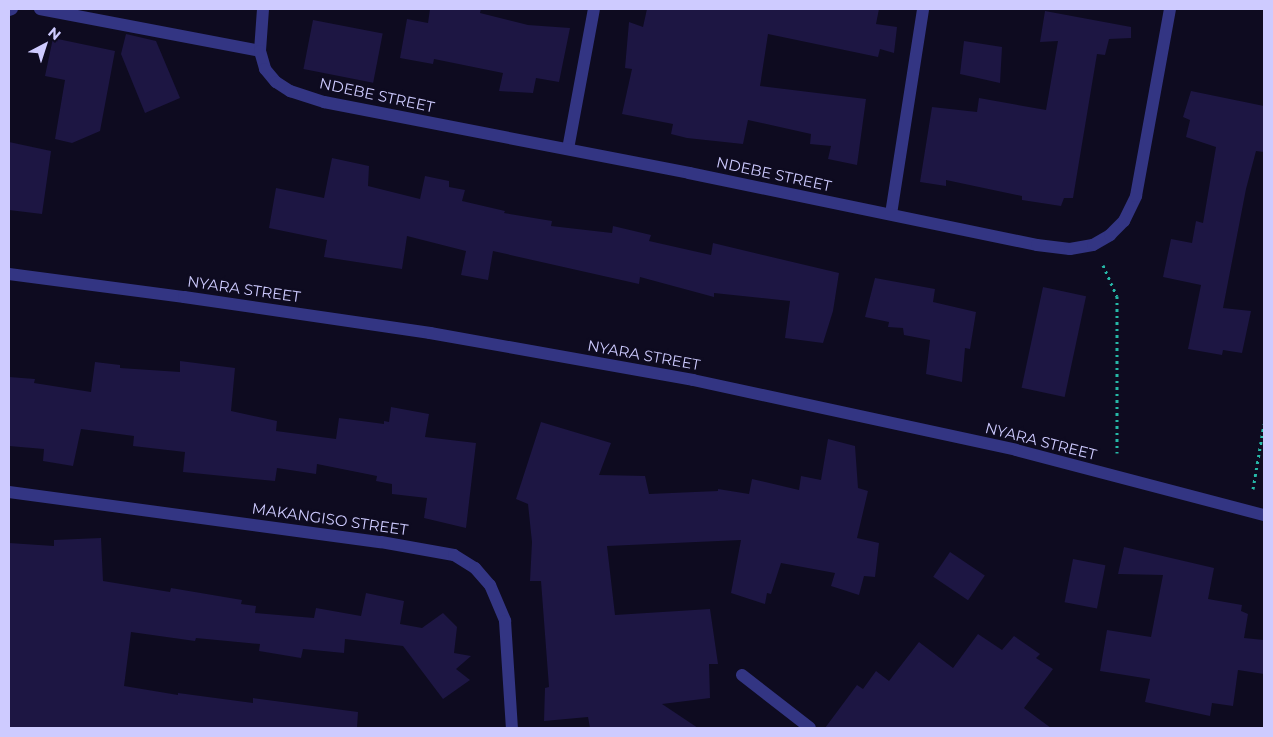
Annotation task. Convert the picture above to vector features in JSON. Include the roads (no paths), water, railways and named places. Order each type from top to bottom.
[{"type":"street","points":[[40,9],[260,52]]},
{"type":"street","name":"NDEBE STREET","points":[[262,9],[260,52],[265,69],[276,82],[290,91],[324,102],[568,149],[1037,245],[1070,249],[1093,245],[1110,235],[1124,221],[1136,196],[1170,9]]},
{"type":"street","points":[[568,149],[594,9]]},
{"type":"street","points":[[891,214],[924,9]]},
{"type":"street","name":"NYARA STREET","points":[[9,274],[184,296],[430,333],[693,380],[1016,450],[1264,516]]},
{"type":"street","name":"MAKANGISO STREET","points":[[9,492],[371,540],[454,555],[475,568],[490,585],[505,621],[512,728]]},
{"type":"street","points":[[742,675],[810,728]]}]
